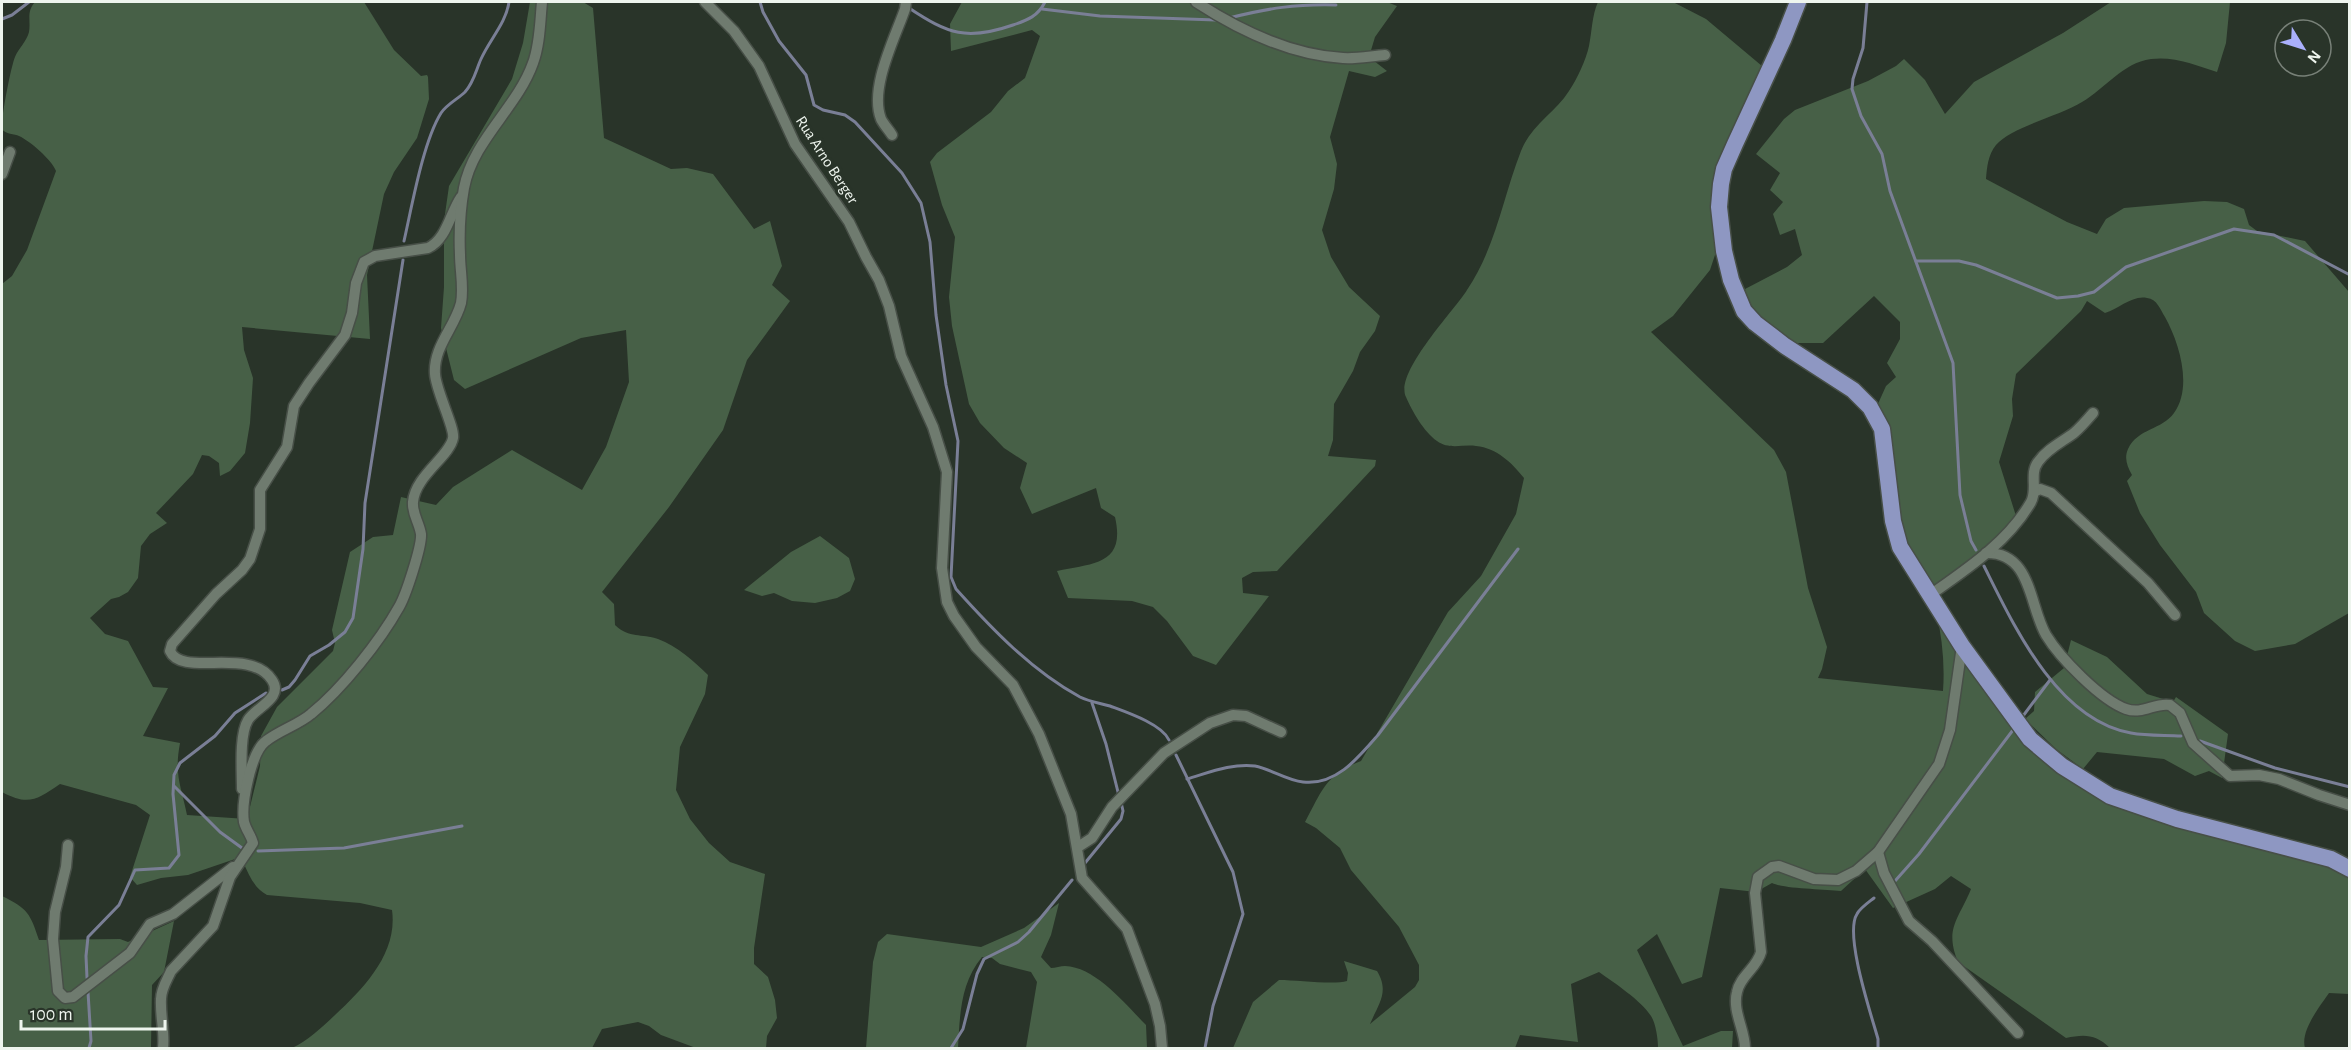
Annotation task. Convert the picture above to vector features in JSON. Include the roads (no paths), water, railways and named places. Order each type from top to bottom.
[{"type":"main road","points":[[1798,2],[1725,169],[1719,207],[1724,251],[1737,297],[1744,311],[1755,323],[1785,346],[1853,390],[1866,402],[1877,418],[1882,429],[1895,530],[1905,555],[1962,646],[2030,739],[2062,766],[2110,796],[2177,819],[2331,860],[2349,869]]},
{"type":"street","points":[[68,845],[66,867],[55,912],[53,939],[58,991],[60,996],[65,998],[73,997],[130,953],[150,924],[173,914],[249,852],[253,843],[244,823],[251,763],[258,750],[265,742],[312,714],[354,670],[387,627],[409,586],[420,544],[421,534],[413,514],[416,489],[453,441],[453,433],[438,393],[434,373],[438,350],[460,304],[462,292],[460,233],[463,193],[473,159],[518,92],[534,62],[542,2]]},
{"type":"street","name":"Rua Arno Berger","points":[[705,2],[734,31],[759,66],[795,144],[849,222],[879,280],[889,306],[902,356],[933,427],[947,472],[942,568],[947,602],[964,631],[1021,697],[1054,768],[1071,814],[1082,878],[1127,929],[1133,942],[1155,1004],[1162,1048]]},
{"type":"street","points":[[1196,2],[1238,26],[1289,47],[1344,58],[1385,55]]},
{"type":"street","points":[[892,135],[880,116],[880,88],[890,46],[906,5]]},
{"type":"street","points":[[2,174],[10,152]]},
{"type":"street","points":[[247,793],[242,789],[245,729],[251,716],[273,697],[274,681],[268,675],[240,663],[187,663],[178,660],[170,651],[172,644],[250,559],[260,529],[260,490],[287,447],[294,406],[345,335],[352,313],[356,283],[364,262],[375,256],[428,249],[434,245],[444,231],[463,193]]},
{"type":"street","points":[[1930,595],[1986,553],[2014,525],[2032,500],[2033,475],[2038,462],[2051,449],[2076,431],[2093,413]]},
{"type":"street","points":[[2034,492],[2040,489],[2050,493],[2148,583],[2175,615]]},
{"type":"street","points":[[1986,553],[2001,555],[2023,573],[2046,635],[2088,683],[2117,705],[2136,712],[2170,705],[2180,713],[2193,743],[2225,772],[2234,777],[2259,775],[2279,779],[2349,805]]},
{"type":"street","points":[[1745,1048],[1736,1009],[1736,997],[1741,982],[1759,961],[1761,952],[1755,893],[1758,877],[1772,867],[1779,866],[1814,879],[1839,880],[1848,876],[1878,852],[1939,764],[1950,730],[1962,646]]},
{"type":"street","points":[[1078,847],[1092,838],[1112,807],[1164,753],[1210,723],[1233,715],[1246,716],[1281,732]]},
{"type":"street","points":[[1878,852],[1884,873],[1909,921],[1932,941],[2018,1033]]},
{"type":"street","points":[[163,1048],[161,999],[163,989],[171,971],[213,926],[226,886],[238,863]]},
{"type":"waterway","points":[[2,19],[12,15],[29,2]]},
{"type":"waterway","points":[[404,241],[419,175],[435,125],[443,110],[471,84],[481,59],[505,17],[509,2]]},
{"type":"waterway","points":[[760,2],[779,41],[806,75],[814,105],[823,110],[845,115],[855,122],[902,173],[921,203],[930,242],[936,315],[946,385],[958,441],[951,577],[956,589],[998,634],[1045,675],[1080,697],[1143,719],[1159,729],[1169,740]]},
{"type":"waterway","points":[[909,8],[935,24],[970,34],[997,30],[1023,21],[1036,14],[1045,2]]},
{"type":"waterway","points":[[1867,2],[1863,48],[1852,89],[1861,116],[1882,154],[1890,191],[1953,363],[1960,495],[1971,541],[1976,550]]},
{"type":"waterway","points":[[1229,18],[1282,7],[1336,5]]},
{"type":"waterway","points":[[1042,9],[1100,16],[1216,20]]},
{"type":"waterway","points":[[1916,261],[1959,261],[1976,265],[2057,298],[2078,296],[2094,292],[2126,267],[2234,229],[2274,235],[2350,275]]},
{"type":"waterway","points":[[282,690],[289,687],[295,680],[310,656],[345,632],[353,618],[363,549],[365,503],[403,260]]},
{"type":"waterway","points":[[1187,779],[1220,769],[1246,765],[1261,767],[1303,782],[1315,782],[1336,775],[1355,761],[1378,735],[1518,549]]},
{"type":"waterway","points":[[1984,566],[2024,642],[2060,690],[2081,710],[2105,725],[2131,733],[2181,736]]},
{"type":"waterway","points":[[2023,716],[2050,680]]},
{"type":"waterway","points":[[87,978],[88,937],[119,905],[135,870],[169,868],[179,855],[173,794],[174,775],[180,763],[215,736],[235,713],[266,693]]},
{"type":"waterway","points":[[1092,703],[1106,744],[1119,796]]},
{"type":"waterway","points":[[1895,881],[1919,854],[2013,730]]},
{"type":"waterway","points":[[2200,741],[2275,768],[2350,787]]},
{"type":"waterway","points":[[1176,755],[1233,872],[1243,914],[1213,1006],[1205,1048]]},
{"type":"waterway","points":[[174,786],[220,832],[242,848]]},
{"type":"waterway","points":[[1085,863],[1121,819],[1123,811],[1121,802]]},
{"type":"waterway","points":[[258,851],[344,848],[462,826]]},
{"type":"waterway","points":[[951,1048],[963,1029],[977,974],[984,959],[1018,942],[1072,880]]},
{"type":"waterway","points":[[1874,898],[1857,914],[1854,938],[1860,975],[1878,1039],[1878,1048]]},
{"type":"waterway","points":[[88,992],[91,1041],[89,1048]]}]
